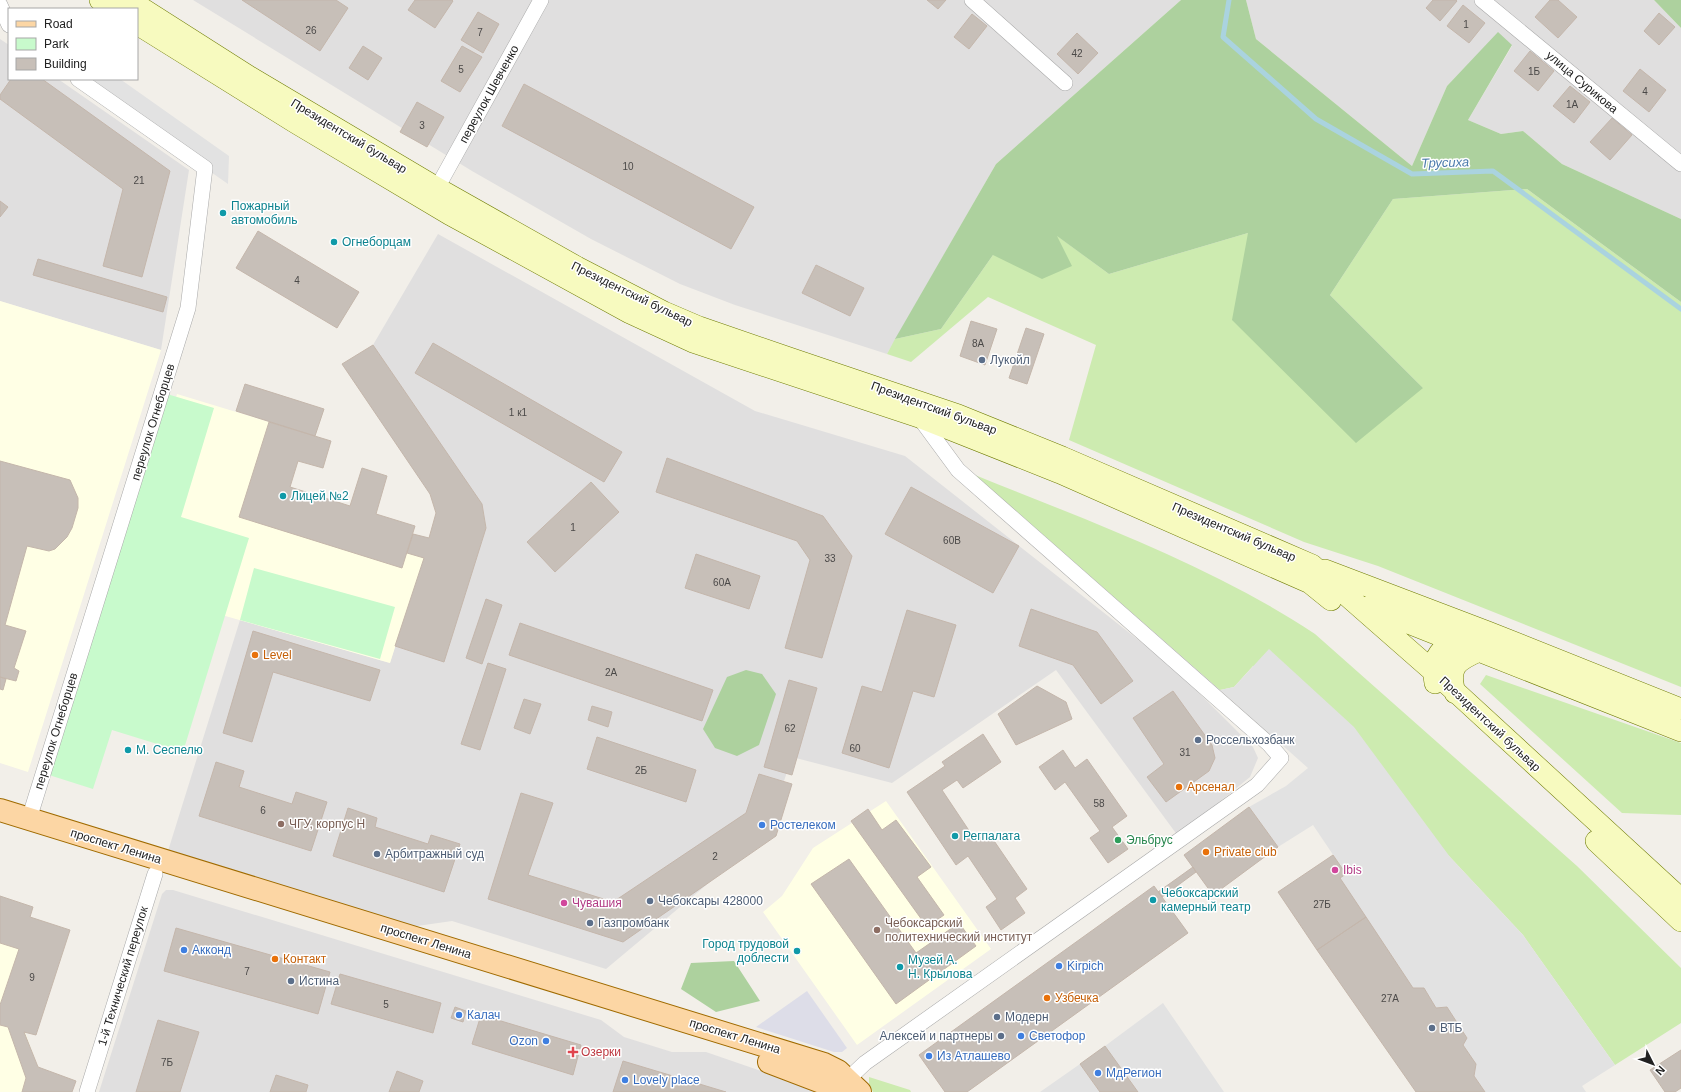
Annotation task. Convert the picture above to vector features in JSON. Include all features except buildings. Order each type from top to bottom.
[{"type":"main road","points":[[100,0],[112,8]]},
{"type":"main road","name":"Президентский бульвар","points":[[129,0],[250,77],[437,188],[577,267],[664,312],[699,327],[958,415],[1062,457],[1311,574],[1345,611],[1449,696],[1681,899]]},
{"type":"main road","name":"Президентский бульвар","points":[[138,25],[289,119],[449,214],[630,314],[693,342],[919,417],[1311,574]]},
{"type":"main road","points":[[1311,574],[1355,602],[1681,730]]},
{"type":"main road","points":[[1311,574],[1488,632],[1681,709]]},
{"type":"main road","name":"Президентский бульвар","points":[[1355,602],[1434,672]]},
{"type":"main road","points":[[1449,696],[1435,683],[1434,663],[1438,655],[1445,647],[1454,641],[1488,632]]},
{"type":"main road","points":[[1449,696],[1453,669],[1458,662],[1479,651]]},
{"type":"main road","name":"Президентский бульвар","points":[[1449,696],[1681,921]]},
{"type":"main road","name":"проспект Ленина","points":[[0,810],[27,826],[163,869],[613,1006],[824,1064],[838,1071],[848,1088]]},
{"type":"main road","name":"проспект Ленина","points":[[0,824],[27,826]]},
{"type":"street","name":"переулок Шевченко","points":[[437,188],[541,0]]},
{"type":"street","points":[[972,0],[1065,83]]},
{"type":"street","name":"улица Сурикова","points":[[1482,0],[1681,164]]},
{"type":"street","points":[[0,6],[8,23]]},
{"type":"street","name":"переулок Огнеборцев","points":[[27,826],[188,308],[205,168],[79,80]]},
{"type":"street","points":[[848,1088],[865,1062],[1257,785],[1281,758],[1269,744],[958,470],[919,417]]},
{"type":"street","name":"1-й Технический переулок","points":[[87,1092],[163,869]]},
{"type":"shaded area","points":[[193,0],[1181,0],[996,164],[887,354],[735,305],[680,284],[591,239],[472,171]]},
{"type":"shaded area","points":[[1246,0],[1654,0],[1681,28],[1681,219],[1562,164],[1523,131],[1501,134],[1468,120],[1512,46],[1498,33],[1447,86],[1412,166],[1256,39]]},
{"type":"shaded area","points":[[0,39],[8,44],[8,80],[59,80],[189,170],[161,350],[0,301]]},
{"type":"shaded area","points":[[79,80],[121,80],[229,156],[228,184]]},
{"type":"shaded area","points":[[438,234],[755,411],[905,456],[1174,668],[1253,747],[1258,758],[1250,777],[1178,836],[1056,670],[892,783],[792,757],[766,835],[606,969],[452,921],[410,927],[168,851],[240,620],[390,663],[395,646],[444,661],[486,528],[482,504],[373,345]]},
{"type":"shaded area","points":[[0,301],[161,350],[28,772],[0,763]]},
{"type":"shaded area","points":[[177,394],[331,441],[323,468],[298,461],[290,487],[350,506],[362,468],[387,476],[376,514],[415,526],[407,553],[424,558],[390,663],[117,585]]},
{"type":"shaded area","points":[[1269,649],[1354,727],[1450,857],[1523,935],[1615,1065],[1582,1086],[1586,1092],[1485,1092],[1474,1076],[1476,1064],[1463,1045],[1467,1037],[1447,1007],[1436,1008],[1424,988],[1413,988],[1340,878],[1346,874],[1313,825],[1278,847],[1249,807],[1286,786],[1308,768],[1220,690],[1234,687]]},
{"type":"shaded area","name":"Чебоксарский политехнический институт","points":[[886,801],[991,949],[857,1045],[763,912],[782,896],[813,848]]},
{"type":"shaded area","points":[[166,890],[173,890],[601,1020],[624,1037],[672,1052],[706,1052],[793,1082],[816,1092],[99,1092],[162,894]]},
{"type":"shaded area","points":[[0,896],[33,907],[30,917],[70,930],[36,1035],[25,1032],[38,1067],[76,1081],[72,1092],[0,1092]]},
{"type":"shaded area","points":[[807,991],[847,1048],[842,1052],[834,1052],[756,1027]]},
{"type":"shaded area","points":[[1163,1003],[1224,1092],[1138,1092],[1105,1046]]},
{"type":"shaded area","points":[[1080,1064],[1100,1092],[1040,1092]]},
{"type":"green space","points":[[1181,0],[1246,0],[1256,39],[1412,166],[1447,86],[1498,32],[1512,45],[1468,120],[1501,134],[1523,131],[1562,164],[1681,219],[1681,302],[1527,189],[1393,199],[1330,295],[1423,388],[1356,443],[1232,320],[1248,233],[1109,274],[1057,236],[1072,266],[1042,279],[993,255],[941,329],[895,339],[996,164]]},
{"type":"green space","points":[[1654,0],[1681,0],[1681,28]]},
{"type":"green space","points":[[1527,189],[1681,302],[1681,687],[1378,566],[1304,542],[1069,440],[1096,345],[988,297],[911,362],[887,354],[895,339],[941,329],[993,255],[1056,235],[1109,274],[1248,233],[1423,388],[1330,295],[1393,199]]},
{"type":"green space","points":[[167,394],[214,408],[181,517],[249,538],[183,752],[112,730],[93,789],[49,775]]},
{"type":"green space","points":[[975,475],[1150,546],[1234,587],[1275,609],[1315,634],[1577,866],[1681,968],[1681,1023],[1615,1065],[1523,935],[1450,857],[1253,666],[1234,687],[1220,690]]},
{"type":"green space","points":[[254,568],[395,607],[380,659],[240,620]]},
{"type":"green space","points":[[746,670],[762,674],[776,694],[759,745],[737,756],[715,748],[703,729],[727,677]]},
{"type":"green space","points":[[1486,675],[1681,743],[1681,815],[1622,813],[1480,684]]},
{"type":"green space","points":[[734,961],[760,1001],[716,1012],[681,989],[691,963]]},
{"type":"green space","points":[[869,1077],[910,1090],[911,1092],[873,1092],[869,1084]]},
{"type":"waterway","name":"Трусиха","points":[[1229,0],[1223,37],[1316,119],[1412,174],[1493,171],[1681,309]]},
{"type":"place","name":"Пожарный автомобиль","points":[[223,213]]},
{"type":"place","name":"Огнеборцам","points":[[334,242]]},
{"type":"place","name":"Лукойл","points":[[982,360]]},
{"type":"place","name":"Лицей №2","points":[[283,496]]},
{"type":"place","name":"Level","points":[[255,655]]},
{"type":"place","name":"Россельхозбанк","points":[[1198,740]]},
{"type":"place","name":"М. Сеспелю","points":[[128,750]]},
{"type":"place","name":"Арсенал","points":[[1179,787]]},
{"type":"place","name":"ЧГУ, корпус Н","points":[[281,824]]},
{"type":"place","name":"Ростелеком","points":[[762,825]]},
{"type":"place","name":"Регпалата","points":[[955,836]]},
{"type":"place","name":"Эльбрус","points":[[1118,840]]},
{"type":"place","name":"Private club","points":[[1206,852]]},
{"type":"place","name":"Арбитражный суд","points":[[377,854]]},
{"type":"place","name":"Ibis","points":[[1335,870]]},
{"type":"place","name":"Чебоксарский камерный театр","points":[[1153,900]]},
{"type":"place","name":"Чебоксары 428000","points":[[650,901]]},
{"type":"place","name":"Чувашия","points":[[564,903]]},
{"type":"place","name":"Газпромбанк","points":[[590,923]]},
{"type":"place","name":"Чебоксарский политехнический институт","points":[[877,930]]},
{"type":"place","name":"Акконд","points":[[184,950]]},
{"type":"place","name":"Город трудовой доблести","points":[[797,951]]},
{"type":"place","name":"Контакт","points":[[275,959]]},
{"type":"place","name":"Kirpich","points":[[1059,966]]},
{"type":"place","name":"Музей А. Н. Крылова","points":[[900,967]]},
{"type":"place","name":"Истина","points":[[291,981]]},
{"type":"place","name":"Узбечка","points":[[1047,998]]},
{"type":"place","name":"Калач","points":[[459,1015]]},
{"type":"place","name":"Модерн","points":[[997,1017]]},
{"type":"place","name":"ВТБ","points":[[1432,1028]]},
{"type":"place","name":"Алексей и партнеры","points":[[1001,1036]]},
{"type":"place","name":"Светофор","points":[[1021,1036]]},
{"type":"place","name":"Ozon","points":[[546,1041]]},
{"type":"place","name":"Озерки","points":[[573,1052]]},
{"type":"place","name":"Из Атлашево","points":[[929,1056]]},
{"type":"place","name":"МдРегион","points":[[1098,1073]]},
{"type":"place","name":"Lovely place","points":[[625,1080]]}]
